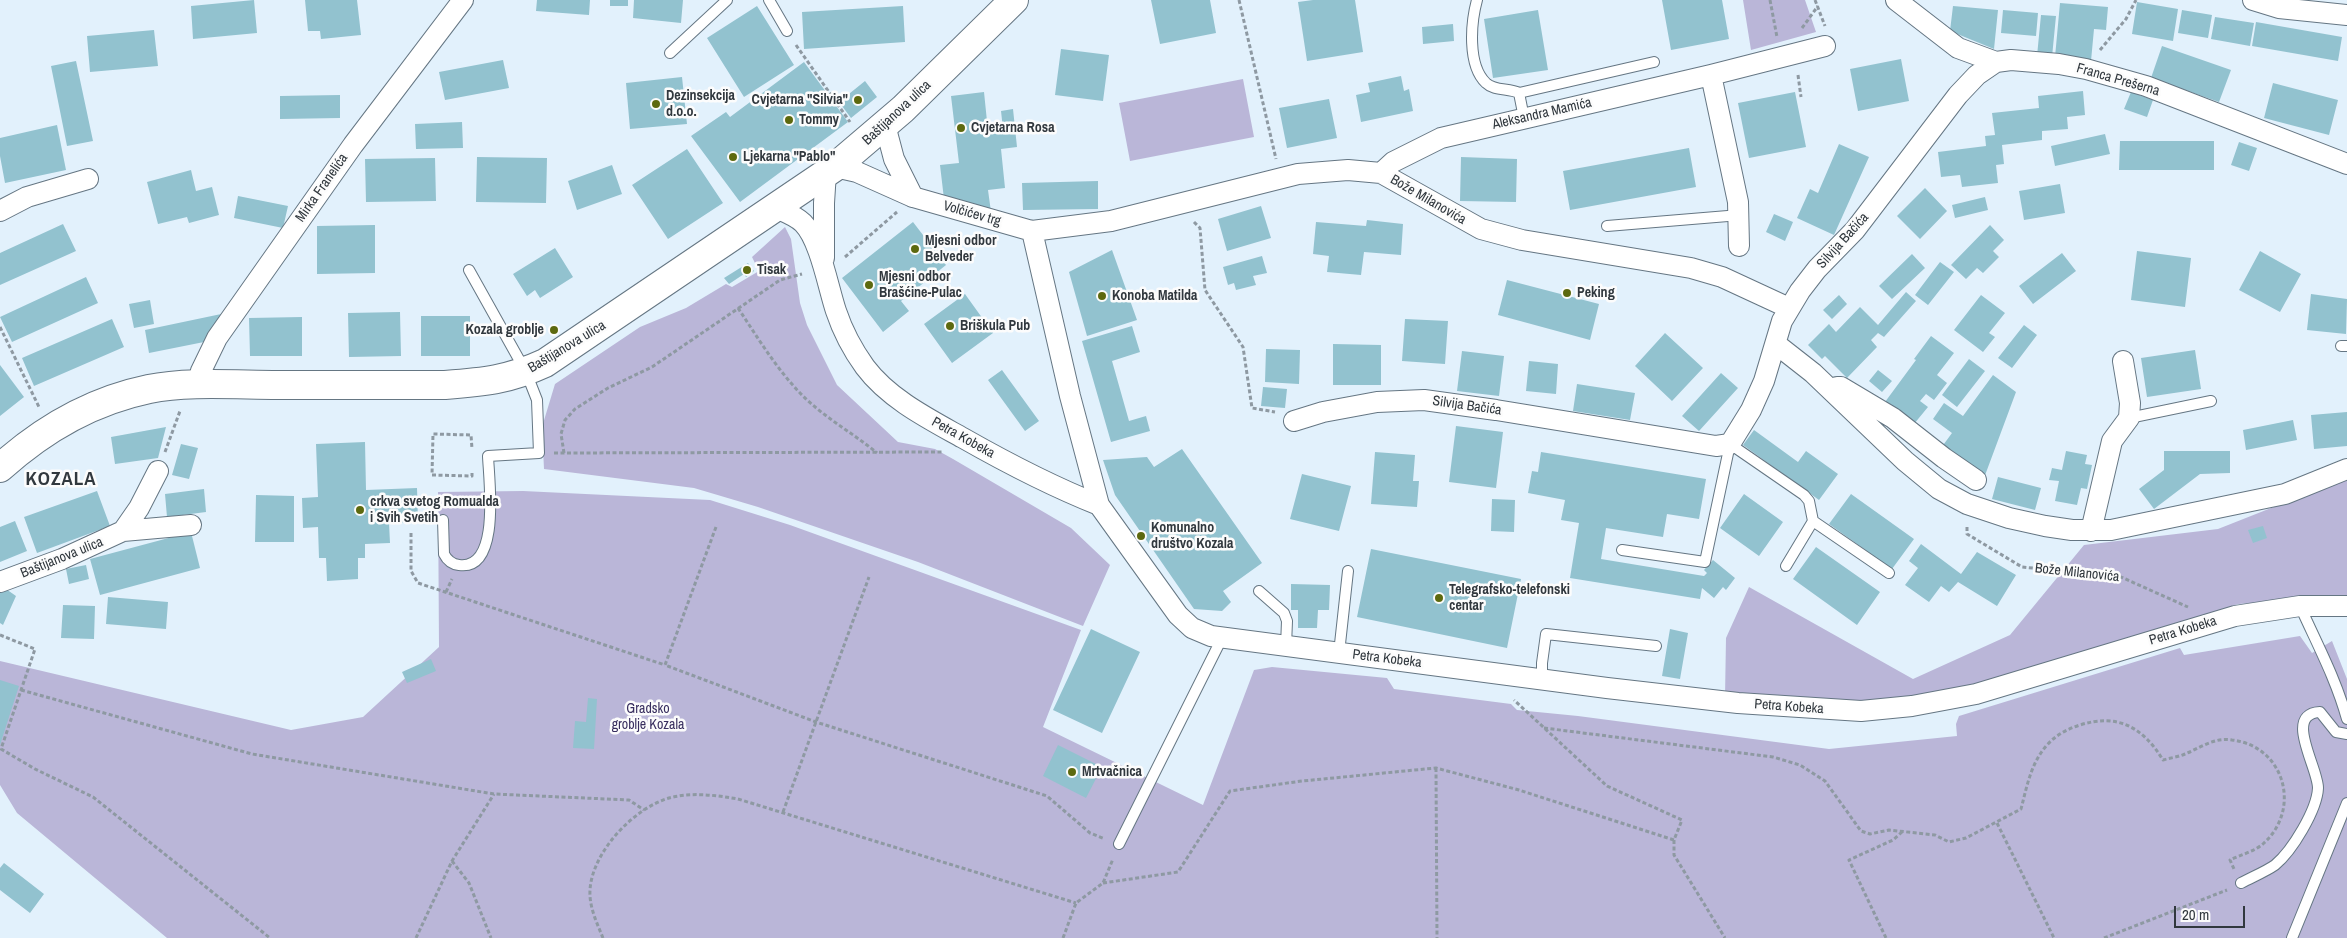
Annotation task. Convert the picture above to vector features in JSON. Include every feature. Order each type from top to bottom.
[{"type":"main road","name":"Baštijanova ulica","points":[[0,468],[23,447],[50,428],[99,404],[150,389],[197,386],[445,385],[492,381],[526,372],[545,363],[582,340],[831,170],[885,125],[1014,0]]},
{"type":"street","name":"Mirka Franelića","points":[[197,386],[201,371],[217,338],[353,144],[463,0]]},
{"type":"street","name":"Franca Prešerna","points":[[1896,0],[1958,48],[1996,62],[2021,61],[2059,64],[2086,69],[2146,86],[2347,164]]},
{"type":"street","points":[[2253,0],[2279,8],[2347,16]]},
{"type":"street","name":"Aleksandra Mamića","points":[[1381,173],[1393,162],[1441,138],[1711,75],[1826,40]]},
{"type":"street","name":"Silvija Bačića","points":[[1294,421],[1324,412],[1377,402],[1424,400],[1716,446],[1730,444],[1751,410],[1776,344],[1782,320],[1789,308],[1817,269],[1855,230],[1958,95],[1977,76],[1996,62]]},
{"type":"street","points":[[1711,75],[1740,215],[1739,246]]},
{"type":"street","points":[[885,125],[894,159],[913,196]]},
{"type":"street","points":[[831,170],[824,202],[831,263]]},
{"type":"street","name":"Volčićev trg","points":[[831,170],[857,172],[913,196],[1032,231]]},
{"type":"street","name":"Bože Milanovića","points":[[1032,231],[1111,222],[1179,203],[1280,179],[1328,171],[1381,173],[1481,229],[1522,240],[1691,268],[1722,277],[1789,308]]},
{"type":"street","points":[[0,210],[27,197],[88,178]]},
{"type":"street","points":[[776,208],[803,223],[831,263]]},
{"type":"street","name":"Petra Kobeka","points":[[1032,231],[1070,396],[1098,505],[1178,615],[1197,630],[1222,638],[1738,703],[1861,711],[1904,707],[1976,694],[2235,616],[2300,606],[2347,606]]},
{"type":"street","name":"Petra Kobeka","points":[[831,263],[835,310],[847,342],[867,369],[891,393],[924,416],[986,451],[1056,488],[1098,505]]},
{"type":"street","points":[[1776,344],[1828,387],[1904,461],[1939,489],[1956,500],[1967,504],[2009,518],[2045,526],[2111,530],[2285,494],[2347,469]]},
{"type":"street","points":[[2091,530],[2112,441],[2130,418],[2130,403],[2123,361]]},
{"type":"street","points":[[1828,387],[1842,387],[1893,418],[1976,480]]},
{"type":"street","name":"Baštijanova ulica","points":[[123,531],[139,508],[158,471]]},
{"type":"street","name":"Baštijanova ulica","points":[[0,582],[62,560],[123,531],[192,525]]},
{"type":"lane","points":[[670,53],[727,0]]},
{"type":"lane","points":[[769,0],[787,31]]},
{"type":"lane","points":[[1477,0],[1471,34],[1475,59],[1486,83],[1496,88],[1510,89],[1519,93],[1654,62]]},
{"type":"lane","points":[[1519,93],[1524,118]]},
{"type":"lane","points":[[1607,226],[1740,215]]},
{"type":"lane","points":[[443,520],[444,554],[446,558],[457,565],[476,561],[487,546],[489,533],[488,456],[539,453],[537,400],[526,372],[469,270]]},
{"type":"lane","points":[[2130,418],[2211,401]]},
{"type":"lane","points":[[1730,444],[1804,495],[1809,501],[1813,521],[1786,566]]},
{"type":"lane","name":"Silvija Bačića","points":[[1622,550],[1705,562],[1730,444]]},
{"type":"lane","points":[[1813,521],[1889,574]]},
{"type":"lane","points":[[1339,653],[1348,571]]},
{"type":"lane","points":[[1259,591],[1284,613],[1288,621],[1286,646]]},
{"type":"lane","points":[[2300,606],[2340,693],[2347,719]]},
{"type":"lane","points":[[1542,679],[1546,634],[1656,646]]},
{"type":"lane","points":[[1119,844],[1222,638]]},
{"type":"lane","points":[[2241,883],[2274,865],[2284,855],[2305,825],[2314,804],[2318,788],[2317,777],[2303,733],[2306,717],[2313,712],[2320,712],[2336,732],[2347,734]]},
{"type":"lane","points":[[2292,938],[2347,803]]},
{"type":"path","points":[[1239,0],[1280,179]]},
{"type":"path","points":[[1770,0],[1775,28]]},
{"type":"path","points":[[1816,0],[1826,40]]},
{"type":"path","points":[[2086,69],[2126,19],[2136,0]]},
{"type":"path","points":[[787,31],[850,122]]},
{"type":"path","points":[[1179,203],[1200,228],[1205,290],[1243,348],[1252,408],[1286,413],[1294,421]]},
{"type":"path","points":[[831,263],[849,255],[898,211]]},
{"type":"path","points":[[564,453],[561,434],[565,420],[576,409],[608,388],[652,367],[780,280],[794,278],[805,272]]},
{"type":"path","points":[[738,308],[779,368],[803,396],[821,412],[855,434],[877,453]]},
{"type":"path","points":[[0,327],[39,408]]},
{"type":"path","points":[[168,443],[178,416]]},
{"type":"path","points":[[433,434],[472,435],[472,457],[472,476],[432,475],[433,434]]},
{"type":"path","points":[[539,453],[877,453],[986,451]]},
{"type":"path","points":[[472,457],[488,456]]},
{"type":"path","name":"Bože Milanovića","points":[[1967,504],[1967,534],[2022,567],[2121,577],[2190,608]]},
{"type":"path","points":[[665,665],[716,527]]},
{"type":"path","points":[[410,533],[411,571],[418,583],[665,665],[816,722],[1047,796],[1090,833],[1119,844],[1103,883]]},
{"type":"path","points":[[783,812],[869,577]]},
{"type":"path","points":[[0,635],[35,649],[1,749],[35,769],[93,797],[270,938]]},
{"type":"path","points":[[21,690],[252,754],[494,794],[629,800],[644,810]]},
{"type":"path","points":[[1514,700],[1608,786],[1682,820],[1674,840],[1674,855],[1725,938]]},
{"type":"path","points":[[1544,728],[1773,756],[1800,766],[1825,781],[1861,831],[1870,834],[1889,830],[1935,835],[1949,842],[1966,838],[1997,824],[2021,809],[2030,772],[2047,745],[2066,729],[2096,720],[2120,721],[2143,734],[2163,760],[2184,754],[2208,742],[2230,739],[2255,745],[2276,766],[2283,779],[2283,813],[2263,844],[2230,860],[2241,883],[2218,895],[2104,938]]},
{"type":"path","points":[[1063,938],[1076,903],[1103,883],[1178,872],[1230,791],[1302,781],[1436,768],[1519,790],[1674,840]]},
{"type":"path","points":[[1436,768],[1436,938]]},
{"type":"path","points":[[416,938],[452,861],[494,794]]},
{"type":"path","points":[[603,938],[593,914],[590,890],[594,873],[604,852],[629,821],[657,802],[671,797],[706,795],[738,799],[1076,903]]},
{"type":"path","points":[[1997,824],[2054,938]]},
{"type":"path","points":[[1886,938],[1850,860],[1893,840],[1902,832]]},
{"type":"path","points":[[452,861],[469,883],[491,938]]},
{"type":"green space","points":[[1743,0],[1805,0],[1816,32],[1751,50]]},
{"type":"green space","points":[[1243,79],[1254,137],[1130,161],[1119,103]]},
{"type":"green space","points":[[785,227],[791,239],[800,303],[807,325],[837,385],[898,442],[935,449],[953,459],[1071,528],[1110,565],[1083,626],[918,562],[758,507],[694,488],[544,469],[542,427],[555,384],[640,327],[686,308],[726,284],[732,287],[759,271],[752,257]]},
{"type":"green space","points":[[2347,478],[2347,597],[2238,604],[2152,634],[1980,689],[1866,708],[1725,697],[1726,638],[1749,587],[1913,679],[2010,635],[2084,545],[2218,529]]},
{"type":"green space","name":"Gradsko groblje Kozala","points":[[523,491],[710,500],[790,525],[1081,630],[1043,727],[1203,805],[1254,670],[1272,667],[1387,678],[1394,689],[1511,704],[1517,710],[1578,716],[1829,749],[1957,736],[1956,724],[1959,716],[2180,648],[2184,655],[2300,636],[2312,653],[2332,641],[2347,679],[2347,938],[167,938],[17,813],[0,785],[0,661],[291,730],[363,717],[439,647],[438,492]]},
{"type":"building","points":[[254,0],[257,33],[193,39],[191,6]]},
{"type":"building","points":[[305,0],[357,0],[361,35],[321,39],[320,31],[308,31]]},
{"type":"building","points":[[537,0],[590,0],[589,15],[536,11]]},
{"type":"building","points":[[610,0],[628,0],[628,6],[610,6]]},
{"type":"building","points":[[634,0],[683,0],[681,23],[633,18]]},
{"type":"building","points":[[1151,0],[1210,0],[1216,33],[1160,44]]},
{"type":"building","points":[[1355,0],[1363,52],[1307,61],[1298,2]]},
{"type":"building","points":[[1662,0],[1722,0],[1729,39],[1671,50]]},
{"type":"building","points":[[2137,2],[2178,9],[2173,41],[2132,34]]},
{"type":"building","points":[[2060,3],[2108,7],[2106,30],[2094,29],[2091,61],[2055,57]]},
{"type":"building","points":[[757,6],[794,65],[744,97],[707,38]]},
{"type":"building","points":[[903,6],[905,42],[804,49],[802,12]]},
{"type":"building","points":[[1953,6],[1998,10],[1994,49],[1950,31]]},
{"type":"building","points":[[1538,10],[1548,70],[1493,78],[1484,19]]},
{"type":"building","points":[[2003,10],[2038,13],[2036,36],[2001,33]]},
{"type":"building","points":[[2182,10],[2212,15],[2208,38],[2178,33]]},
{"type":"building","points":[[2041,15],[2056,16],[2052,57],[2037,56]]},
{"type":"building","points":[[2215,17],[2254,23],[2250,46],[2211,39]]},
{"type":"building","points":[[2256,22],[2342,37],[2338,61],[2252,46]]},
{"type":"building","points":[[1453,24],[1454,41],[1423,44],[1422,27]]},
{"type":"building","points":[[154,30],[158,66],[90,72],[87,36]]},
{"type":"building","points":[[2162,46],[2231,70],[2219,102],[2151,78]]},
{"type":"building","points":[[1061,49],[1109,55],[1103,101],[1055,95]]},
{"type":"building","points":[[1901,59],[1909,101],[1858,111],[1850,69]]},
{"type":"building","points":[[503,60],[509,88],[445,100],[439,72]]},
{"type":"building","points":[[76,61],[93,141],[67,146],[51,66]]},
{"type":"building","name":"Tommy","points":[[804,62],[848,122],[740,202],[691,136],[726,112],[730,117]]},
{"type":"building","points":[[1401,76],[1404,91],[1409,89],[1413,111],[1361,122],[1356,95],[1370,92],[1368,83]]},
{"type":"building","name":"Dezinsekcija d.o.o.","points":[[682,77],[687,124],[630,129],[626,83]]},
{"type":"building","name":"Cvjetarna \"Silvia\"","points":[[865,81],[877,97],[851,118],[839,102]]},
{"type":"building","points":[[2273,83],[2338,100],[2329,135],[2264,118]]},
{"type":"building","points":[[2083,91],[2085,115],[2067,117],[2068,129],[2042,131],[2042,140],[2002,145],[2004,164],[1996,165],[1998,183],[1962,187],[1960,175],[1941,177],[1938,152],[1986,146],[1985,136],[1995,135],[1992,113],[2039,108],[2038,96]]},
{"type":"building","points":[[984,92],[988,131],[1003,129],[1001,111],[1013,109],[1017,147],[1001,149],[1005,188],[988,190],[991,212],[944,199],[940,165],[959,163],[951,96]]},
{"type":"building","points":[[1795,92],[1806,147],[1749,158],[1738,103]]},
{"type":"building","points":[[2131,92],[2153,100],[2147,117],[2124,109]]},
{"type":"building","points":[[340,95],[340,118],[280,119],[280,96]]},
{"type":"building","points":[[1329,99],[1337,138],[1287,148],[1279,108]]},
{"type":"building","points":[[462,122],[463,148],[416,149],[415,124]]},
{"type":"building","points":[[57,125],[66,170],[5,183],[0,156],[0,138]]},
{"type":"building","points":[[2105,134],[2110,154],[2055,166],[2051,146]]},
{"type":"building","points":[[2120,141],[2214,141],[2214,170],[2119,170]]},
{"type":"building","points":[[2239,142],[2257,148],[2249,171],[2231,165]]},
{"type":"building","points":[[1839,144],[1869,157],[1834,235],[1797,218],[1810,189],[1818,193]]},
{"type":"building","points":[[1689,148],[1696,187],[1570,210],[1563,171]]},
{"type":"building","points":[[687,149],[723,203],[668,239],[632,185]]},
{"type":"building","points":[[477,157],[547,158],[546,203],[476,202]]},
{"type":"building","points":[[1461,157],[1517,159],[1516,202],[1460,201]]},
{"type":"building","points":[[435,158],[436,201],[366,202],[365,159]]},
{"type":"building","points":[[612,165],[622,194],[577,210],[568,181]]},
{"type":"building","points":[[191,170],[196,191],[212,187],[219,215],[189,223],[187,217],[158,224],[147,182]]},
{"type":"building","points":[[1098,181],[1098,209],[1023,210],[1022,183]]},
{"type":"building","points":[[2060,184],[2065,213],[2024,220],[2019,191]]},
{"type":"building","points":[[1925,188],[1947,211],[1920,239],[1897,216]]},
{"type":"building","points":[[238,196],[288,206],[283,228],[234,218]]},
{"type":"building","points":[[1985,197],[1988,210],[1955,218],[1952,205]]},
{"type":"building","points":[[1261,206],[1271,238],[1227,251],[1218,219]]},
{"type":"building","points":[[1774,214],[1793,222],[1785,241],[1766,232]]},
{"type":"building","points":[[1367,220],[1403,224],[1401,255],[1364,252],[1361,275],[1327,272],[1329,256],[1313,254],[1316,222],[1366,226]]},
{"type":"building","points":[[913,222],[946,265],[901,301],[909,311],[883,332],[842,278]]},
{"type":"building","points":[[63,224],[76,251],[0,285],[0,253]]},
{"type":"building","points":[[375,225],[375,273],[317,274],[317,226]]},
{"type":"building","points":[[1990,225],[2004,240],[1993,251],[1999,257],[1983,273],[1977,268],[1966,279],[1951,265]]},
{"type":"building","points":[[555,248],[573,277],[540,298],[535,290],[527,296],[513,274]]},
{"type":"building","name":"Konoba Matilda","points":[[1112,250],[1137,320],[1087,336],[1069,272]]},
{"type":"building","points":[[2137,251],[2191,258],[2185,307],[2131,300]]},
{"type":"building","points":[[2260,251],[2301,274],[2280,312],[2239,290]]},
{"type":"building","points":[[2062,253],[2076,271],[2033,304],[2019,286]]},
{"type":"building","points":[[1912,254],[1925,268],[1892,299],[1879,286]]},
{"type":"building","points":[[1262,256],[1267,273],[1253,276],[1256,285],[1236,290],[1234,283],[1228,285],[1223,267]]},
{"type":"building","points":[[1940,262],[1954,272],[1928,305],[1915,295]]},
{"type":"building","points":[[748,263],[754,271],[746,277],[744,274],[729,284],[724,278]]},
{"type":"building","points":[[86,277],[98,303],[12,342],[0,317]]},
{"type":"building","points":[[1507,280],[1599,304],[1590,340],[1498,315]]},
{"type":"building","points":[[1906,292],[1916,301],[1884,337],[1878,333],[1871,340],[1877,347],[1847,378],[1825,356],[1822,359],[1808,345],[1829,324],[1836,332],[1860,307],[1878,325]]},
{"type":"building","points":[[965,294],[993,333],[952,363],[924,324]]},
{"type":"building","points":[[2311,294],[2347,299],[2346,334],[2307,330]]},
{"type":"building","points":[[1839,295],[1847,304],[1832,319],[1823,310]]},
{"type":"building","points":[[1981,295],[2005,313],[1989,333],[1995,337],[1983,352],[1954,330]]},
{"type":"building","points":[[150,300],[154,324],[134,328],[129,304]]},
{"type":"building","points":[[400,312],[401,356],[349,357],[348,313]]},
{"type":"building","points":[[226,313],[209,341],[149,353],[145,330]]},
{"type":"building","points":[[421,316],[470,316],[470,356],[421,356]]},
{"type":"building","points":[[302,317],[302,356],[250,356],[249,318]]},
{"type":"building","points":[[112,319],[124,347],[34,386],[22,358]]},
{"type":"building","points":[[1405,319],[1448,321],[1445,364],[1402,361]]},
{"type":"building","points":[[2024,325],[2037,335],[2012,368],[1998,358]]},
{"type":"building","points":[[1132,326],[1140,352],[1112,361],[1129,421],[1146,416],[1150,431],[1111,442],[1082,341]]},
{"type":"building","points":[[1665,333],[1703,368],[1672,401],[1635,366]]},
{"type":"building","points":[[1931,336],[1954,353],[1937,375],[1947,383],[1934,400],[1926,394],[1920,401],[1928,407],[1914,424],[1885,402]]},
{"type":"building","points":[[1333,344],[1381,345],[1381,385],[1333,385]]},
{"type":"building","points":[[1266,349],[1300,350],[1299,384],[1265,382]]},
{"type":"building","points":[[2195,350],[2201,389],[2147,397],[2141,358]]},
{"type":"building","points":[[1462,351],[1504,356],[1499,396],[1457,391]]},
{"type":"building","points":[[1969,359],[1985,371],[1957,407],[1942,395]]},
{"type":"building","points":[[1529,361],[1558,364],[1556,394],[1526,391]]},
{"type":"building","points":[[0,365],[24,397],[0,416]]},
{"type":"building","points":[[1002,370],[1039,421],[1025,431],[988,380]]},
{"type":"building","points":[[1878,370],[1892,381],[1882,392],[1869,381]]},
{"type":"building","points":[[1721,373],[1738,388],[1699,431],[1682,416]]},
{"type":"building","points":[[1993,375],[2016,392],[1984,478],[1941,448],[1952,433],[1933,419],[1944,403],[1963,416]]},
{"type":"building","points":[[1577,384],[1635,393],[1630,420],[1573,411]]},
{"type":"building","points":[[1263,387],[1287,389],[1285,408],[1261,406]]},
{"type":"building","points":[[2347,412],[2347,446],[2314,449],[2311,415]]},
{"type":"building","points":[[2293,420],[2297,440],[2246,450],[2243,430]]},
{"type":"building","points":[[1456,426],[1503,432],[1496,488],[1449,482]]},
{"type":"building","points":[[166,427],[158,458],[115,464],[111,437]]},
{"type":"building","points":[[1754,430],[1798,462],[1806,451],[1838,474],[1819,500],[1743,445]]},
{"type":"building","name":"crkva svetog Romualda i Svih Svetih","points":[[365,442],[366,490],[417,488],[418,522],[389,523],[390,543],[365,544],[365,558],[358,558],[358,579],[327,581],[326,558],[319,558],[318,527],[303,528],[302,498],[318,497],[316,444]]},
{"type":"building","points":[[181,444],[198,448],[189,479],[172,475]]},
{"type":"building","points":[[1182,449],[1262,563],[1223,591],[1231,602],[1222,611],[1194,609],[1115,495],[1103,460],[1147,457],[1154,467]]},
{"type":"building","points":[[2066,451],[2087,455],[2085,464],[2092,465],[2087,489],[2081,488],[2077,505],[2055,501],[2059,481],[2049,480],[2052,468],[2062,470]]},
{"type":"building","points":[[2164,451],[2230,451],[2230,473],[2200,474],[2154,509],[2139,489],[2164,470]]},
{"type":"building","points":[[1375,452],[1415,455],[1413,481],[1419,481],[1417,507],[1371,504]]},
{"type":"building","points":[[1541,452],[1706,479],[1699,519],[1667,514],[1663,537],[1606,528],[1601,559],[1704,576],[1707,573],[1704,570],[1713,560],[1735,578],[1726,590],[1723,587],[1714,598],[1702,588],[1700,599],[1570,578],[1579,523],[1561,520],[1565,500],[1528,493],[1532,471],[1538,472]]},
{"type":"building","points":[[1302,474],[1351,486],[1339,531],[1290,519]]},
{"type":"building","points":[[1998,477],[2041,488],[2035,510],[1992,499]]},
{"type":"building","points":[[204,489],[206,512],[167,517],[165,494]]},
{"type":"building","points":[[97,491],[110,526],[37,553],[24,517]]},
{"type":"building","points":[[1744,494],[1783,522],[1759,556],[1720,528]]},
{"type":"building","points":[[1851,494],[1914,539],[1892,569],[1829,524]]},
{"type":"building","points":[[256,495],[294,496],[294,542],[255,542]]},
{"type":"building","points":[[1492,499],[1515,500],[1514,532],[1491,531]]},
{"type":"building","points":[[15,521],[27,551],[0,562],[0,527]]},
{"type":"building","points":[[2263,526],[2267,538],[2253,543],[2248,530]]},
{"type":"building","points":[[191,532],[200,568],[100,595],[90,559]]},
{"type":"building","points":[[1921,544],[1961,574],[1977,552],[2016,575],[1997,606],[1958,582],[1949,592],[1941,586],[1929,602],[1905,585],[1918,568],[1909,561]]},
{"type":"building","points":[[1816,547],[1880,592],[1857,625],[1793,579]]},
{"type":"building","name":"Telegrafsko-telefonski centar","points":[[1371,549],[1521,579],[1507,648],[1357,617]]},
{"type":"building","points":[[86,565],[89,579],[69,584],[66,569]]},
{"type":"building","points":[[1291,584],[1330,585],[1329,610],[1318,610],[1317,628],[1298,628],[1298,610],[1291,610]]},
{"type":"building","points":[[6,589],[16,596],[3,625],[0,623],[0,593]]},
{"type":"building","points":[[108,597],[168,602],[166,629],[106,624]]},
{"type":"building","points":[[63,605],[95,606],[94,639],[61,638]]},
{"type":"building","points":[[1091,629],[1140,652],[1102,733],[1053,710]]},
{"type":"building","points":[[1670,629],[1688,633],[1680,679],[1662,676]]},
{"type":"building","points":[[431,659],[436,671],[407,683],[402,672]]},
{"type":"building","points":[[0,680],[19,686],[0,745]]},
{"type":"building","points":[[588,698],[597,699],[594,749],[573,748],[575,721],[586,722]]},
{"type":"building","name":"Mrtvačnica","points":[[1058,745],[1102,767],[1086,798],[1043,776]]},
{"type":"building","points":[[4,863],[44,894],[30,913],[0,890],[0,868]]},
{"type":"place","name":"Cvjetarna \"Silvia\"","points":[[858,100]]},
{"type":"place","name":"Dezinsekcija d.o.o.","points":[[656,104]]},
{"type":"place","name":"Tommy","points":[[789,120]]},
{"type":"place","name":"Cvjetarna Rosa","points":[[961,128]]},
{"type":"place","name":"Ljekarna \"Pablo\"","points":[[733,157]]},
{"type":"place","name":"Mjesni odbor Belveder","points":[[915,249]]},
{"type":"place","name":"Tisak","points":[[747,270]]},
{"type":"place","name":"Mjesni odbor Brašćine-Pulac","points":[[869,285]]},
{"type":"place","name":"Peking","points":[[1567,293]]},
{"type":"place","name":"Konoba Matilda","points":[[1102,296]]},
{"type":"place","name":"Briškula Pub","points":[[950,326]]},
{"type":"place","name":"Kozala groblje","points":[[554,330]]},
{"type":"place","name":"crkva svetog Romualda i Svih Svetih","points":[[360,510]]},
{"type":"place","name":"Komunalno društvo Kozala","points":[[1141,536]]},
{"type":"place","name":"Telegrafsko-telefonski centar","points":[[1439,598]]},
{"type":"place","name":"Mrtvačnica","points":[[1072,772]]},
{"type":"district","name":"KOZALA","points":[[61,480]]}]
